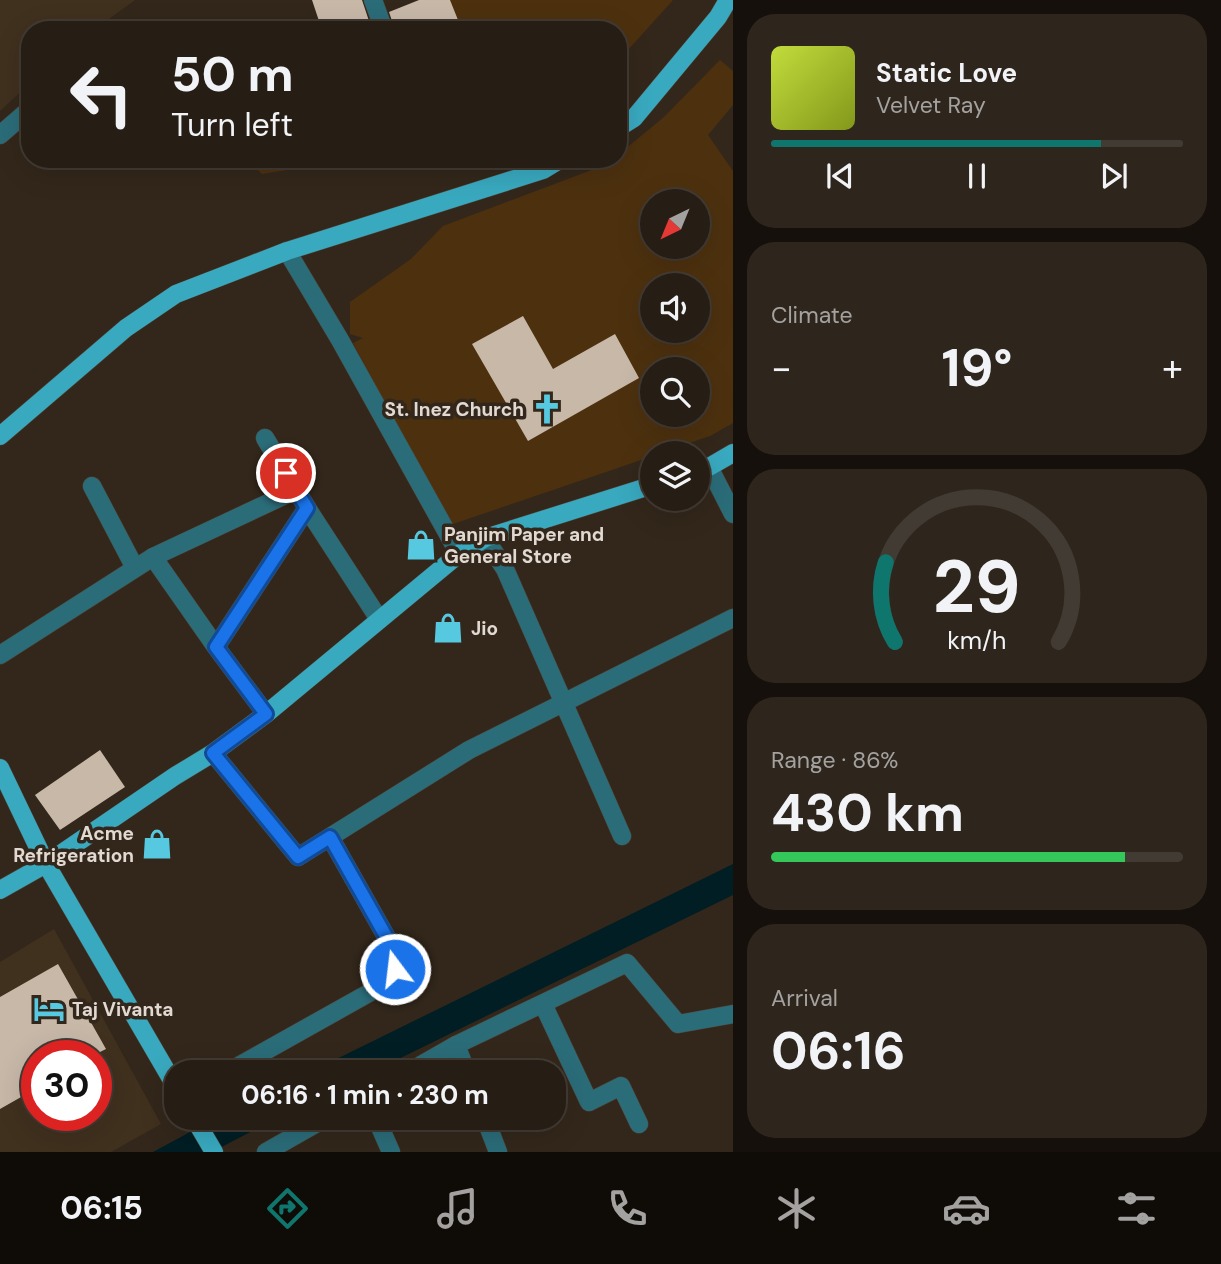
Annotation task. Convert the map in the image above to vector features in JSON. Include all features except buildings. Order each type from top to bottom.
[{"type":"main road","points":[[627,122],[634,118],[718,17],[728,0]]},
{"type":"main road","points":[[0,436],[126,328],[176,294],[287,251],[546,168]]},
{"type":"main road","points":[[710,466],[733,453]]},
{"type":"main road","points":[[0,890],[47,864],[213,753],[266,714],[458,554],[485,538],[640,489]]},
{"type":"main road","points":[[0,768],[47,864],[164,1066]]},
{"type":"main road","points":[[201,1130],[214,1152]]},
{"type":"street","points":[[373,0],[381,21]]},
{"type":"street","points":[[0,135],[21,117]]},
{"type":"street","points":[[287,251],[340,340],[458,554]]},
{"type":"street","points":[[265,438],[379,619]]},
{"type":"street","points":[[710,478],[733,514]]},
{"type":"street","points":[[92,486],[135,568]]},
{"type":"street","points":[[0,655],[153,557],[296,491]]},
{"type":"street","points":[[216,647],[307,508]]},
{"type":"street","points":[[485,538],[505,569],[622,836]]},
{"type":"street","points":[[153,557],[266,714]]},
{"type":"street","points":[[213,753],[298,857],[469,750],[733,618]]},
{"type":"street","points":[[249,1060],[376,989],[395,969],[396,954],[330,837]]},
{"type":"street","points":[[430,1060],[627,963],[677,1024],[733,1014]]},
{"type":"street","points":[[543,1004],[589,1102],[621,1086],[639,1124]]},
{"type":"street","points":[[456,1045],[462,1060]]},
{"type":"street","points":[[266,1152],[305,1130]]},
{"type":"street","points":[[381,1130],[391,1152]]},
{"type":"street","points":[[490,1130],[498,1152]]},
{"type":"shaded area","points":[[0,0],[135,0],[106,21],[21,21],[21,91],[0,111]]},
{"type":"shaded area","points":[[447,0],[673,0],[627,51],[627,21],[456,21]]},
{"type":"shaded area","points":[[720,60],[733,71],[733,105],[708,135],[733,171],[733,423],[695,441],[640,441],[640,460],[450,525],[353,343],[363,338],[350,334],[350,302],[411,259],[443,226],[597,168],[627,168],[627,148],[664,117]]},
{"type":"shaded area","points":[[256,168],[299,168],[262,174]]},
{"type":"shaded area","name":"Taj Vivanta","points":[[54,929],[161,1124],[111,1152],[0,1152],[0,962]]},
{"type":"water","points":[[733,864],[733,895],[397,1060],[334,1060]]},
{"type":"water","points":[[194,1130],[254,1130],[212,1152],[153,1152]]},
{"type":"place","name":"St. Inez Church","points":[[547,409]]},
{"type":"place","name":"Panjim Paper and General Store","points":[[421,545]]},
{"type":"place","name":"Jio","points":[[448,628]]},
{"type":"place","name":"Acme Refrigeration","points":[[157,844]]},
{"type":"place","name":"Taj Vivanta","points":[[49,1009]]},
{"type":"route","points":[[286,473],[307,508],[216,647],[266,714],[213,753],[298,857],[330,837],[396,954],[395,969]]}]
